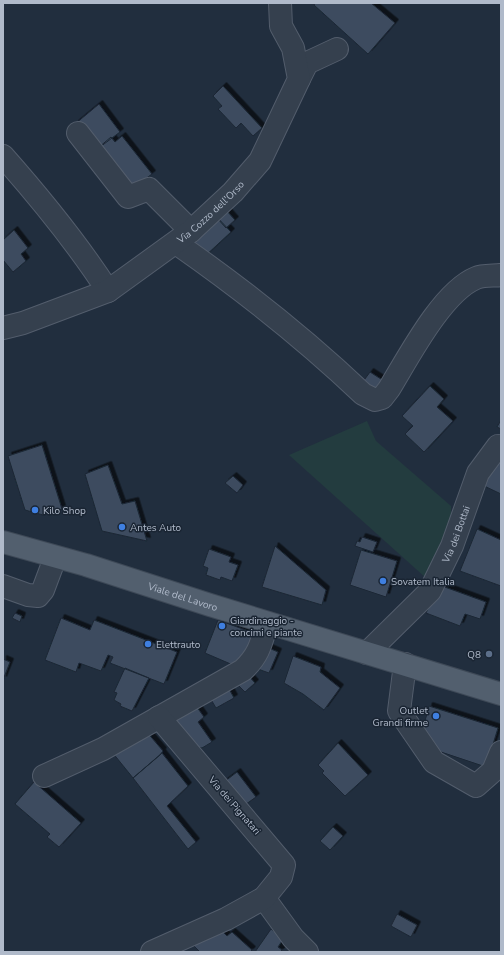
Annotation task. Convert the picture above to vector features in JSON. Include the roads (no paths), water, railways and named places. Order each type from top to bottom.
[{"type":"main road","name":"Viale del Lavoro","points":[[3,542],[55,558],[86,565],[501,694]]},
{"type":"street","points":[[280,3],[282,26],[293,48],[299,79]]},
{"type":"street","name":"Via Cozzo dell'Orso","points":[[3,328],[23,323],[108,291],[183,237],[233,192],[260,161],[307,63],[337,49]]},
{"type":"street","points":[[78,133],[128,197],[149,189],[183,237],[211,268],[298,334],[363,394],[375,400],[382,398],[390,389],[438,312],[456,291],[477,278],[501,275]]},
{"type":"street","points":[[3,156],[39,196],[79,248],[108,291]]},
{"type":"street","name":"Via dei Bottai","points":[[367,653],[430,591],[452,546],[478,473],[498,446],[501,447]]},
{"type":"street","points":[[3,586],[28,595],[38,596],[43,590],[55,558]]},
{"type":"street","points":[[44,776],[104,749],[243,670],[254,660],[260,649],[267,622]]},
{"type":"street","points":[[405,664],[399,711],[434,762],[476,786],[493,771],[501,752]]},
{"type":"street","name":"Via dei Pignatari","points":[[159,717],[263,838],[284,865],[280,877],[264,898]]},
{"type":"street","points":[[152,952],[233,916],[264,898],[293,938],[308,952]]},
{"type":"place","name":"Kilo Shop","points":[[35,510]]},
{"type":"place","name":"Antes Auto","points":[[122,527]]},
{"type":"place","name":"Sovatem Italia","points":[[383,581]]},
{"type":"place","name":"Giardinaggio - concimi e piante","points":[[222,626]]},
{"type":"place","name":"Elettrauto","points":[[148,644]]},
{"type":"place","name":"Q8","points":[[489,654]]},
{"type":"place","name":"Outlet Grandi firme","points":[[436,716]]}]
